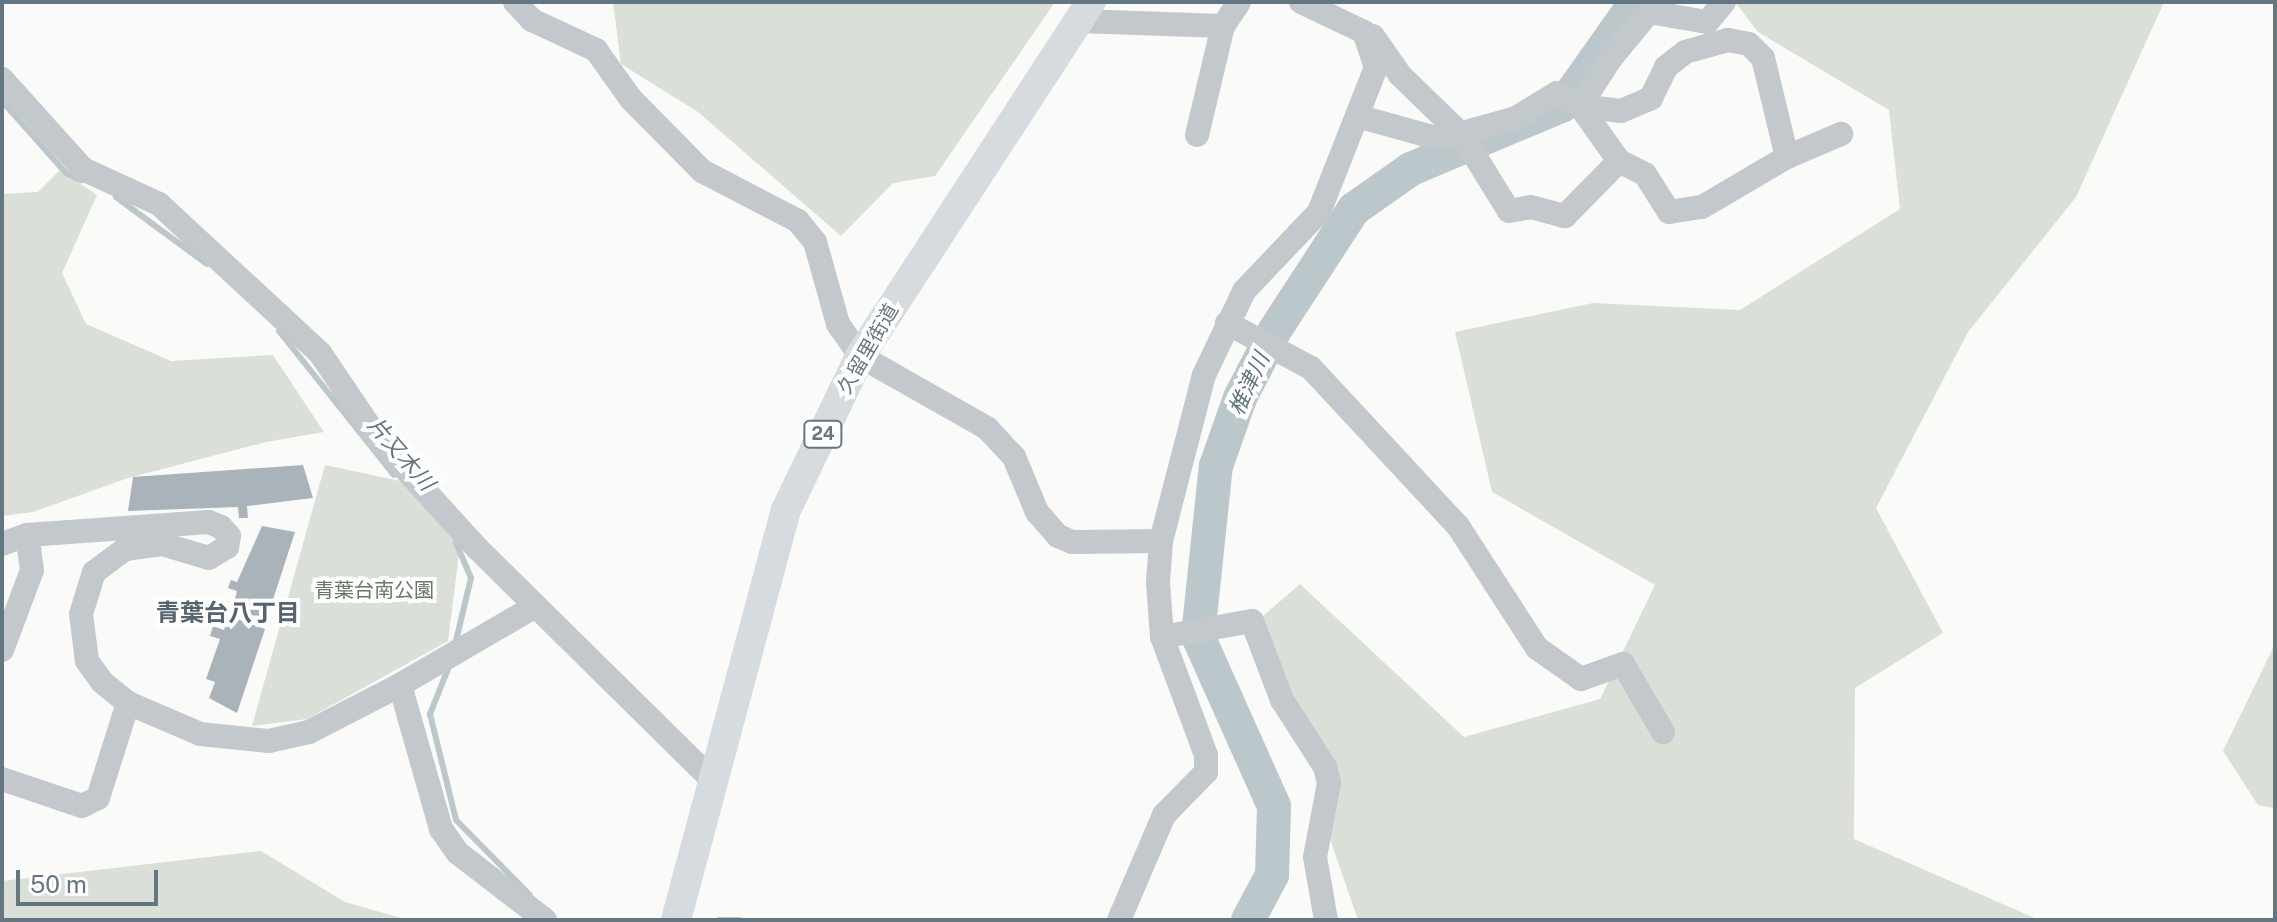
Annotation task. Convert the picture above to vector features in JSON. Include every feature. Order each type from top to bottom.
[{"type":"main road","name":"久留里街道","points":[[676,920],[710,778],[786,510],[860,356],[1085,11]]},
{"type":"street","points":[[515,2],[532,20],[596,50],[631,99],[702,171],[798,221],[815,242],[838,324],[860,356],[987,428],[1014,457],[1037,512],[1058,536],[1072,542],[1161,541]]},
{"type":"street","points":[[1197,135],[1223,26],[1239,2]]},
{"type":"street","points":[[1301,2],[1380,40],[1400,75],[1462,135],[1509,211],[1531,207],[1565,216],[1619,161]]},
{"type":"street","points":[[1580,106],[1649,12],[1707,22],[1724,2]]},
{"type":"street","points":[[1085,11],[1223,26]]},
{"type":"street","points":[[1119,920],[1164,815],[1206,772],[1206,755],[1162,637],[1161,541],[1204,375],[1244,291],[1319,212],[1376,67],[1364,32]]},
{"type":"street","points":[[1580,106],[1638,107],[1651,98],[1666,67],[1685,52],[1728,40],[1749,44],[1763,58],[1787,157]]},
{"type":"street","points":[[2,79],[83,169],[159,204],[320,353],[378,439],[534,607],[710,778]]},
{"type":"street","points":[[1357,116],[1406,134],[1462,135],[1516,118],[1557,93],[1580,106],[1619,161],[1645,174],[1669,212],[1702,207],[1787,157],[1841,134]]},
{"type":"street","points":[[1227,323],[1311,368],[1458,526],[1537,648],[1581,679],[1623,664],[1663,732]]},
{"type":"street","points":[[2,544],[27,535],[209,522],[229,536],[227,547],[209,558],[181,546],[145,543],[94,572],[81,614],[84,649],[102,682],[128,703],[200,734],[269,741],[309,732],[400,685],[534,607]]},
{"type":"street","points":[[2,650],[32,570],[27,535]]},
{"type":"street","points":[[1162,637],[1252,621],[1282,700],[1325,767],[1329,783],[1315,857],[1326,920]]},
{"type":"street","points":[[400,685],[441,829],[458,853],[545,920]]},
{"type":"street","points":[[2,779],[82,806],[98,798],[128,703]]},
{"type":"green space","points":[[613,2],[1055,2],[935,176],[893,183],[841,236],[698,112],[621,64]]},
{"type":"green space","points":[[1735,2],[2164,2],[2076,197],[1968,332],[1876,508],[1943,633],[1855,688],[1854,839],[2039,920],[1358,920],[1329,836],[1339,784],[1282,688],[1262,617],[1300,584],[1464,737],[1600,699],[1655,585],[1492,492],[1455,332],[1593,303],[1740,310],[1900,209],[1889,110],[1758,32]]},
{"type":"green space","points":[[60,170],[97,195],[62,273],[86,324],[171,361],[273,355],[324,432],[266,442],[128,478],[33,512],[2,516],[2,194],[38,192]]},
{"type":"green space","name":"青葉台南公園","points":[[325,465],[400,481],[460,547],[448,641],[307,719],[252,726]]},
{"type":"green space","points":[[2275,644],[2275,808],[2258,805],[2223,751]]},
{"type":"green space","points":[[261,851],[345,902],[408,920],[2,920],[2,881]]},
{"type":"building","points":[[303,465],[313,498],[247,506],[248,518],[239,518],[238,507],[128,511],[133,477]]},
{"type":"building","points":[[262,526],[295,532],[265,624],[231,612],[237,591],[228,588],[231,580],[237,582]]},
{"type":"building","points":[[228,616],[265,629],[237,713],[209,698],[215,682],[206,679],[220,639],[210,636],[213,626],[224,630]]},
{"type":"waterway","name":"椎津川","points":[[1248,920],[1272,875],[1274,806],[1198,636],[1216,466],[1240,398],[1275,330],[1354,209],[1411,169],[1563,105],[1636,2]]},
{"type":"waterway","name":"片又木川","points":[[2,101],[66,173],[81,180]]},
{"type":"waterway","name":"片又木川","points":[[116,197],[207,264]]},
{"type":"waterway","name":"片又木川","points":[[279,331],[394,475]]},
{"type":"waterway","name":"片又木川","points":[[455,645],[471,578],[456,542]]},
{"type":"waterway","name":"片又木川","points":[[450,664],[430,714],[456,820],[530,895]]},
{"type":"waterway","name":"片又木川","points":[[719,920],[739,920]]},
{"type":"district","name":"青葉台八丁目","points":[[228,613]]}]
